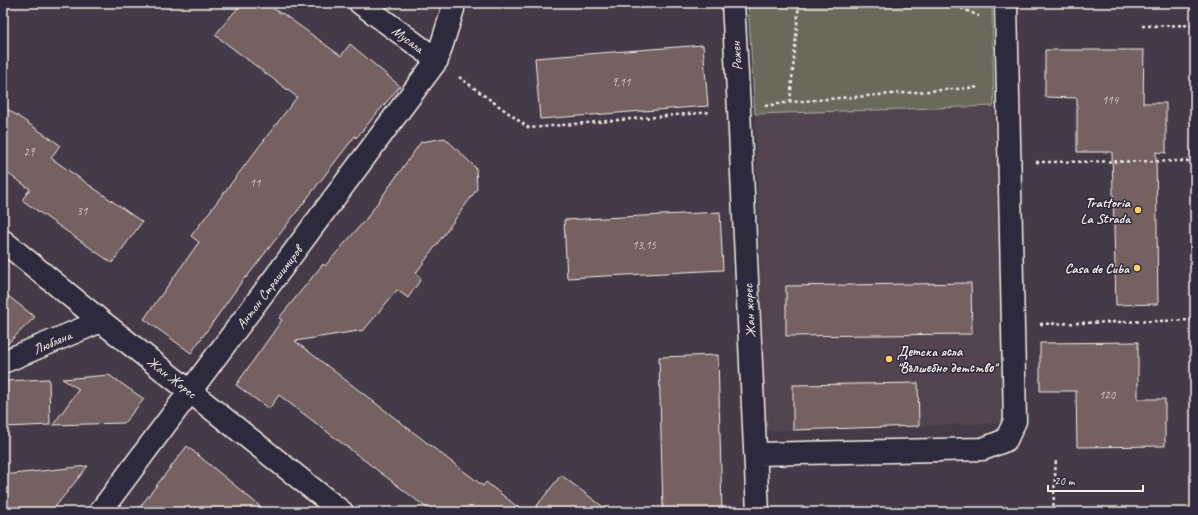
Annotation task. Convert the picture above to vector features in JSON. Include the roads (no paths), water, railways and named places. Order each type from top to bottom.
[{"type":"street","name":"Мусала","points":[[360,3],[436,60]]},
{"type":"street","points":[[436,60],[453,9],[451,3]]},
{"type":"street","name":"Рожен","points":[[733,3],[740,110]]},
{"type":"street","points":[[756,454],[983,449],[1006,440],[1016,420],[1006,3]]},
{"type":"street","name":"Антон Страшимиров","points":[[100,512],[191,392],[436,60]]},
{"type":"street","name":"Жан жорес","points":[[740,110],[758,512]]},
{"type":"street","name":"Жан Жорес","points":[[3,241],[101,321],[342,512]]},
{"type":"street","name":"Любляна","points":[[3,362],[101,321]]},
{"type":"place","name":"Trattoria La Strada","points":[[1138,210]]},
{"type":"place","name":"Casa de Cuba","points":[[1137,268]]},
{"type":"place","name":"Детска ясла \"Вълшебно детство\"","points":[[889,359]]}]
